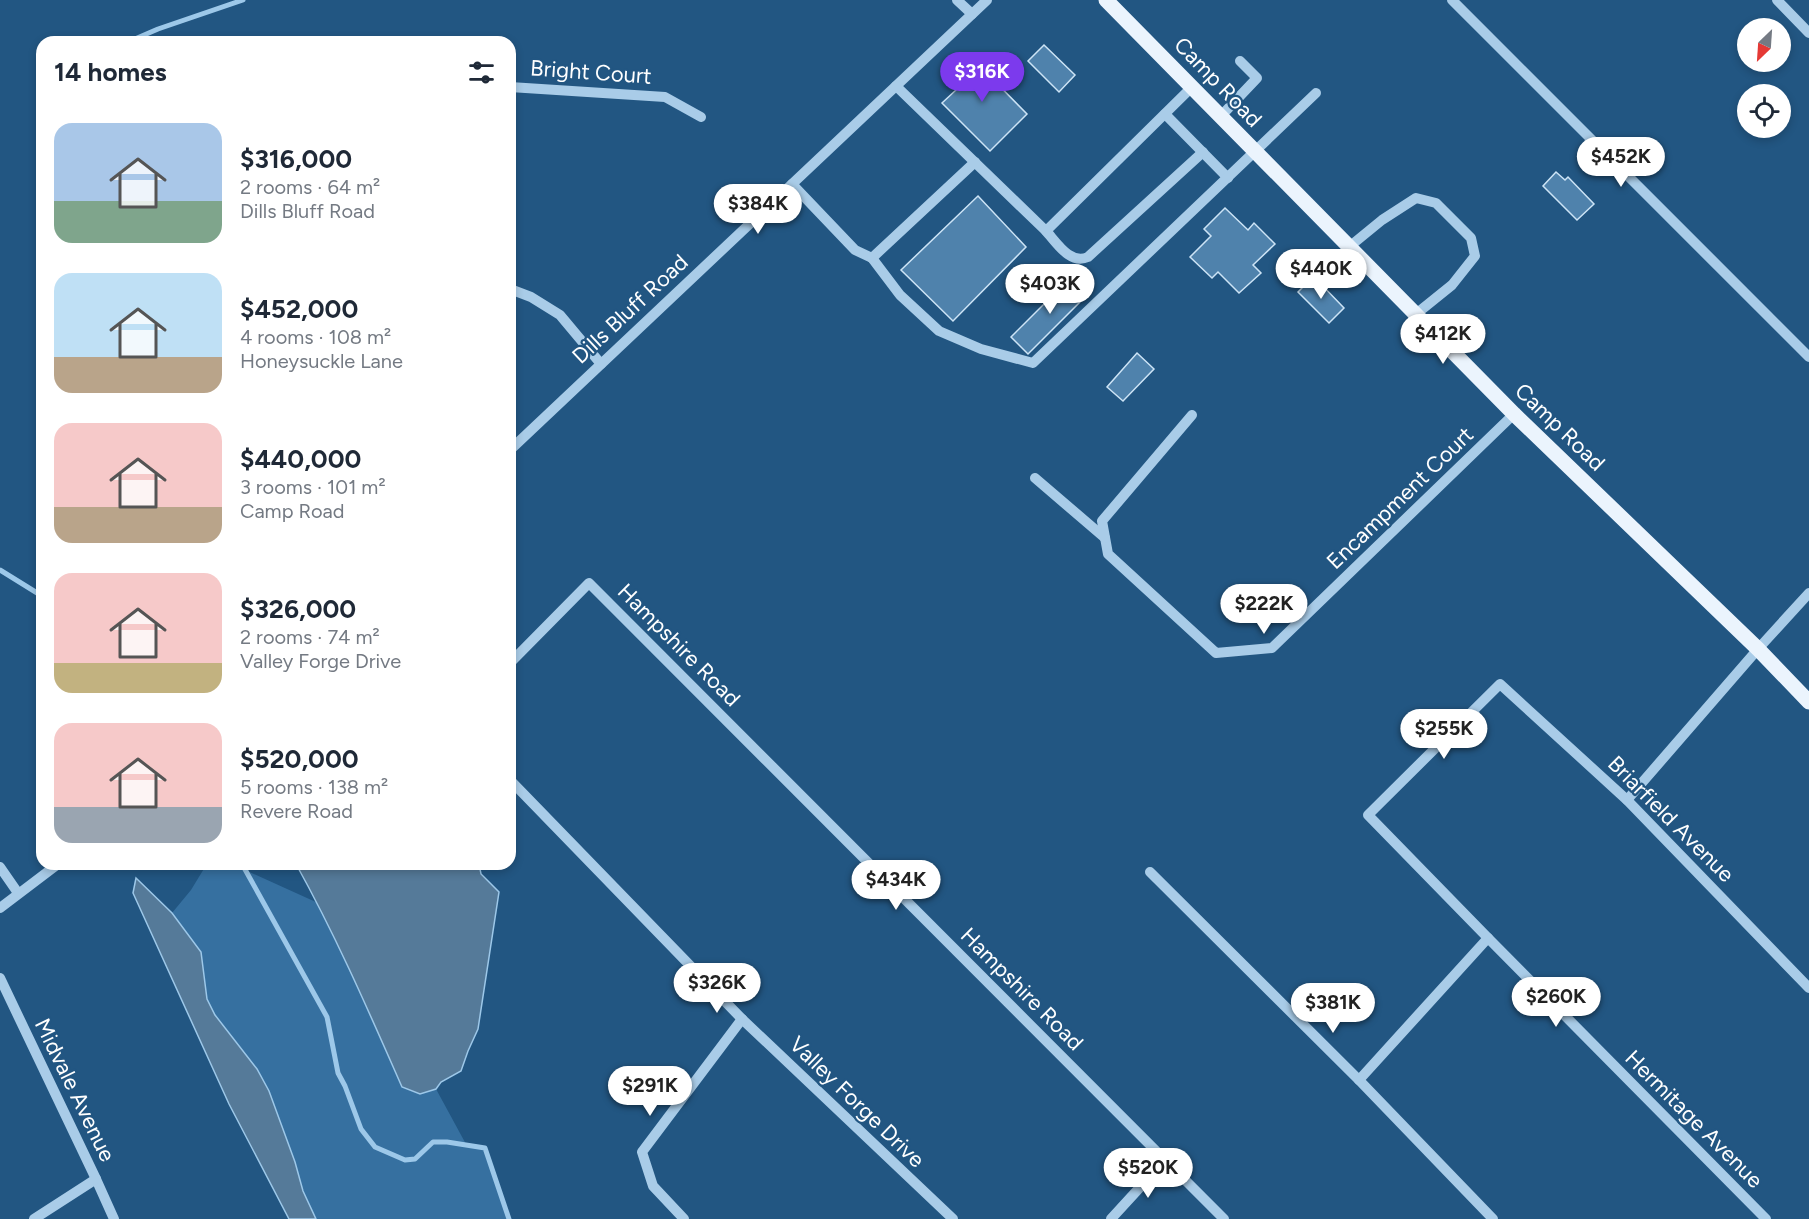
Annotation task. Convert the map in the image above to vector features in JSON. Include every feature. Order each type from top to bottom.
[{"type":"main road","name":"Camp Road","points":[[1106,0],[1514,414],[1758,649],[1809,702]]},
{"type":"street","points":[[957,0],[972,14]]},
{"type":"street","name":"Dills Bluff Road","points":[[516,444],[987,0]]},
{"type":"street","points":[[1452,0],[1809,357]]},
{"type":"street","points":[[1777,0],[1809,33]]},
{"type":"street","points":[[1221,116],[1257,78],[1240,61]]},
{"type":"street","points":[[896,86],[1072,258],[1081,260],[1088,257],[1203,152]]},
{"type":"street","name":"Bright Court","points":[[516,87],[665,97],[701,117]]},
{"type":"street","points":[[1046,231],[1192,87]]},
{"type":"street","points":[[792,184],[855,250],[873,258],[900,295],[939,331],[981,349],[1033,363],[1316,93]]},
{"type":"street","points":[[1165,114],[1228,178]]},
{"type":"street","points":[[873,258],[975,162]]},
{"type":"street","points":[[1349,247],[1382,220],[1416,198],[1436,203],[1471,238],[1475,256],[1452,285],[1416,314]]},
{"type":"street","points":[[516,291],[531,297],[560,315],[601,364]]},
{"type":"street","name":"Encampment Court","points":[[1105,538],[1108,554],[1216,652],[1272,648],[1514,414]]},
{"type":"street","points":[[1105,538],[1102,521],[1192,415]]},
{"type":"street","points":[[1035,478],[1105,538]]},
{"type":"street","name":"Hampshire Road","points":[[516,657],[589,583],[1224,1219]]},
{"type":"street","points":[[1627,800],[1809,593]]},
{"type":"street","name":"Briarfield Avenue","points":[[1368,815],[1500,684],[1627,800],[1809,988]]},
{"type":"street","name":"Valley Forge Drive","points":[[516,786],[742,1019],[953,1219]]},
{"type":"street","name":"Hermitage Avenue","points":[[1368,815],[1766,1219]]},
{"type":"street","points":[[0,867],[18,893]]},
{"type":"street","points":[[0,908],[49,870]]},
{"type":"street","points":[[1150,872],[1359,1080],[1493,1219]]},
{"type":"street","points":[[1359,1080],[1488,938]]},
{"type":"street","name":"Midvale Avenue","points":[[0,978],[114,1219]]},
{"type":"street","points":[[684,1219],[653,1186],[642,1152],[742,1019]]},
{"type":"street","points":[[1111,1219],[1165,1160]]},
{"type":"street","points":[[34,1219],[96,1179]]},
{"type":"shaded area","points":[[203,870],[245,870],[318,903],[402,1087],[420,1094],[436,1089],[467,1146],[485,1148],[509,1219],[316,1219],[303,1191],[257,1069],[215,1015],[207,999],[201,952],[172,913],[191,890]]},
{"type":"shaded area","points":[[299,870],[480,870],[481,874],[499,892],[478,1029],[461,1071],[441,1082],[436,1089],[420,1094],[402,1087],[365,1002]]},
{"type":"shaded area","points":[[136,878],[172,913],[201,952],[207,999],[215,1015],[257,1069],[269,1091],[303,1191],[316,1219],[289,1219],[229,1104],[133,893]]},
{"type":"building","points":[[1044,45],[1075,75],[1059,92],[1028,61]]},
{"type":"building","points":[[968,54],[1027,114],[990,151],[942,103],[956,90],[944,77]]},
{"type":"building","points":[[1556,172],[1565,180],[1568,177],[1594,204],[1577,220],[1543,186]]},
{"type":"building","points":[[978,196],[1026,247],[953,321],[901,270]]},
{"type":"building","points":[[1225,208],[1248,230],[1254,223],[1275,244],[1253,265],[1261,273],[1239,293],[1218,272],[1212,278],[1190,257],[1211,236],[1204,229]]},
{"type":"building","points":[[1072,276],[1089,293],[1028,354],[1011,337]]},
{"type":"building","points":[[1312,278],[1319,282],[1344,308],[1329,323],[1298,292]]},
{"type":"building","points":[[1137,353],[1154,369],[1123,401],[1107,387]]},
{"type":"waterway","points":[[142,36],[243,0]]},
{"type":"waterway","points":[[0,570],[36,592]]},
{"type":"waterway","points":[[245,870],[327,1017],[338,1073],[361,1129],[375,1147],[405,1160],[415,1159],[433,1142],[485,1148],[509,1219]]}]
